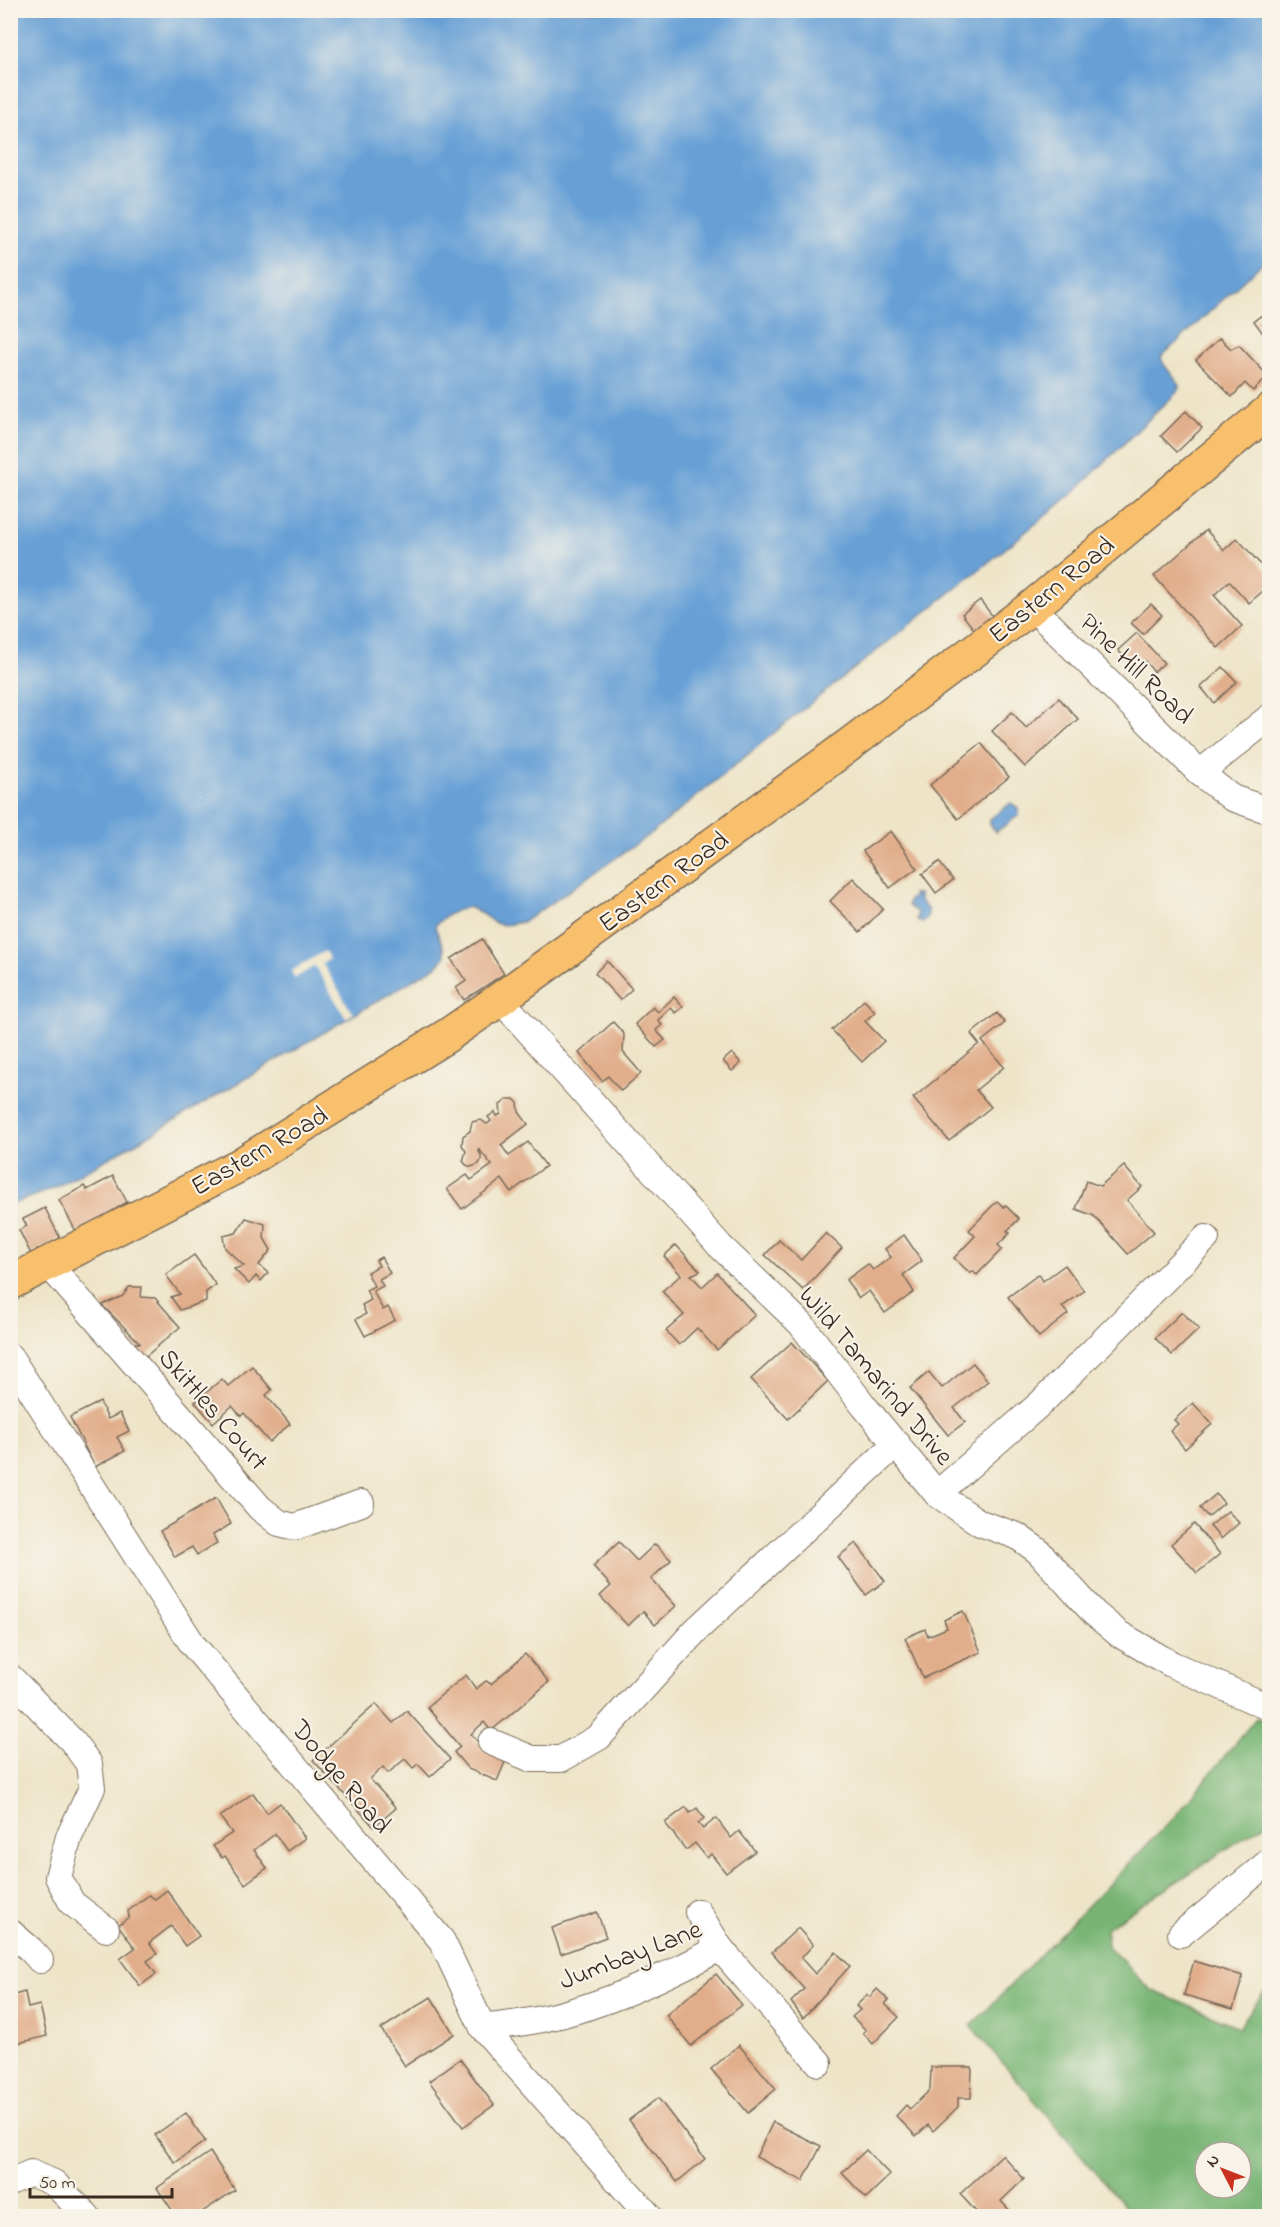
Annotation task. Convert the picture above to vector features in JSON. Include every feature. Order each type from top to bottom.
[{"type":"highway","name":"Eastern Road","points":[[10,1283],[240,1165],[448,1035],[500,999],[825,763],[1032,607],[1269,410]]},
{"type":"street","name":"Pine Hill Road","points":[[1032,607],[1200,773],[1232,798],[1269,811]]},
{"type":"street","points":[[1200,773],[1269,717]]},
{"type":"street","name":"Wild Tamarind Drive","points":[[500,999],[720,1246],[801,1324],[864,1406],[937,1494],[980,1523],[1017,1536],[1038,1551],[1094,1613],[1119,1634],[1171,1665],[1269,1708]]},
{"type":"street","points":[[937,1494],[1042,1402],[1206,1238]]},
{"type":"street","name":"Skittles Court","points":[[49,1264],[260,1508],[279,1523],[295,1527],[362,1503]]},
{"type":"street","name":"Dodge Road","points":[[10,1357],[193,1645],[442,1941],[483,2028],[649,2217]]},
{"type":"street","points":[[491,1742],[532,1759],[561,1759],[599,1737],[696,1630],[897,1443]]},
{"type":"street","points":[[11,1678],[73,1742],[89,1764],[92,1788],[69,1838],[58,1877],[72,1903],[106,1929]]},
{"type":"street","points":[[1181,1934],[1269,1861]]},
{"type":"street","points":[[698,1912],[720,1948]]},
{"type":"street","points":[[10,1932],[40,1960]]},
{"type":"street","name":"Jumbay Lane","points":[[483,2028],[543,2019],[611,1998],[669,1974],[720,1948],[819,2063]]},
{"type":"street","points":[[10,2182],[31,2173],[54,2183],[87,2217]]},
{"type":"green space","points":[[1256,1718],[1269,1722],[1269,1821],[1106,1928],[1108,1946],[1151,1990],[1239,2027],[1269,1985],[1269,2216],[1133,2216],[971,2026],[1177,1814]]},
{"type":"water","points":[[11,11],[1269,11],[1269,257],[1161,357],[1164,365],[1180,386],[1178,391],[1072,494],[652,833],[525,921],[498,924],[468,907],[450,914],[435,926],[445,957],[437,966],[141,1140],[54,1188],[11,1205]]},
{"type":"water","points":[[1011,803],[1018,808],[1019,815],[996,832],[990,824],[990,819]]},
{"type":"water","points":[[913,894],[919,894],[919,900],[927,909],[928,915],[923,923],[916,919],[918,913],[908,906],[909,900],[914,897]]},
{"type":"pier","points":[[325,951],[329,959],[322,963],[353,1014],[346,1018],[315,966],[295,978],[291,971]]},
{"type":"building","points":[[1270,309],[1270,343],[1254,321]]},
{"type":"building","points":[[1220,338],[1231,349],[1239,345],[1268,376],[1253,391],[1245,383],[1232,397],[1196,360]]},
{"type":"building","points":[[1186,411],[1202,428],[1177,452],[1161,436]]},
{"type":"building","points":[[1206,530],[1224,550],[1237,538],[1270,575],[1270,585],[1249,603],[1229,581],[1214,595],[1242,626],[1218,648],[1154,576]]},
{"type":"building","points":[[980,600],[994,618],[976,632],[962,614]]},
{"type":"building","points":[[1151,604],[1162,615],[1143,634],[1131,623]]},
{"type":"building","points":[[1137,633],[1164,663],[1154,672],[1144,660],[1134,669],[1118,650]]},
{"type":"building","points":[[1223,667],[1237,682],[1214,703],[1201,687]]},
{"type":"building","points":[[1059,698],[1078,719],[1025,767],[992,731],[1012,712],[1026,728]]},
{"type":"building","points":[[981,743],[1009,777],[958,819],[930,785]]},
{"type":"building","points":[[891,831],[917,868],[890,888],[863,851]]},
{"type":"building","points":[[939,862],[953,880],[936,893],[922,874]]},
{"type":"building","points":[[853,878],[883,909],[860,932],[830,901]]},
{"type":"building","points":[[482,939],[504,974],[464,1000],[456,988],[466,981],[451,959]]},
{"type":"building","points":[[607,961],[632,989],[620,1000],[595,973]]},
{"type":"building","points":[[674,997],[683,1007],[676,1013],[671,1008],[658,1020],[662,1025],[656,1030],[665,1040],[656,1047],[635,1024],[653,1007],[658,1012]]},
{"type":"building","points":[[864,1000],[875,1012],[865,1021],[884,1041],[862,1062],[832,1030]]},
{"type":"building","points":[[997,1013],[1005,1023],[982,1041],[1004,1067],[976,1090],[991,1107],[949,1141],[913,1098],[979,1044],[971,1034]]},
{"type":"building","points":[[613,1022],[624,1034],[623,1052],[641,1073],[621,1091],[608,1076],[602,1081],[579,1053]]},
{"type":"building","points":[[732,1053],[741,1063],[732,1071],[723,1061]]},
{"type":"building","points":[[508,1099],[514,1099],[518,1103],[519,1112],[528,1124],[501,1145],[509,1156],[528,1142],[546,1166],[511,1192],[502,1179],[462,1209],[447,1189],[467,1175],[471,1180],[492,1165],[479,1149],[481,1160],[479,1164],[471,1167],[466,1165],[463,1161],[466,1151],[462,1145],[463,1136],[470,1131],[472,1122],[481,1120],[487,1124],[491,1121],[488,1117],[495,1112],[497,1116],[501,1114],[500,1105]]},
{"type":"building","points":[[1124,1166],[1142,1187],[1127,1200],[1154,1232],[1128,1254],[1094,1216],[1076,1209],[1086,1181],[1100,1186]]},
{"type":"building","points":[[113,1176],[127,1202],[77,1233],[59,1200],[84,1186],[87,1190]]},
{"type":"building","points":[[997,1201],[1004,1207],[1005,1205],[1019,1219],[998,1245],[1002,1249],[977,1275],[973,1271],[970,1273],[954,1258],[975,1236],[969,1230]]},
{"type":"building","points":[[45,1208],[60,1238],[31,1254],[19,1230],[27,1226],[23,1219]]},
{"type":"building","points":[[246,1218],[265,1224],[264,1238],[271,1250],[259,1265],[268,1273],[261,1281],[256,1276],[249,1284],[234,1269],[244,1266],[225,1248],[223,1236],[236,1233]]},
{"type":"building","points":[[826,1233],[842,1248],[803,1290],[765,1255],[779,1240],[801,1260]]},
{"type":"building","points":[[904,1235],[922,1261],[903,1275],[914,1292],[885,1313],[869,1291],[859,1298],[846,1280],[868,1264],[873,1270],[891,1257],[885,1249]]},
{"type":"building","points":[[676,1245],[700,1271],[691,1275],[702,1287],[717,1273],[755,1315],[717,1350],[697,1328],[679,1345],[666,1331],[684,1315],[662,1291],[681,1275],[664,1256]]},
{"type":"building","points":[[194,1255],[216,1285],[206,1292],[206,1301],[180,1310],[171,1297],[180,1294],[166,1275]]},
{"type":"building","points":[[381,1257],[390,1273],[379,1279],[383,1286],[373,1291],[383,1310],[388,1307],[395,1320],[365,1336],[356,1319],[366,1314],[362,1305],[371,1300],[366,1290],[374,1286],[367,1272],[379,1266],[376,1260]]},
{"type":"building","points":[[1065,1265],[1084,1291],[1062,1307],[1068,1314],[1039,1337],[1008,1297],[1039,1274],[1043,1281]]},
{"type":"building","points":[[129,1287],[142,1287],[141,1297],[155,1298],[180,1327],[145,1357],[133,1343],[140,1343],[102,1305],[123,1296]]},
{"type":"building","points":[[1182,1312],[1199,1329],[1172,1355],[1155,1338]]},
{"type":"building","points":[[792,1342],[828,1381],[788,1419],[751,1379]]},
{"type":"building","points":[[973,1363],[988,1381],[954,1408],[965,1422],[948,1435],[910,1388],[929,1372],[942,1388]]},
{"type":"building","points":[[252,1366],[272,1390],[266,1395],[290,1424],[269,1442],[244,1413],[241,1416],[232,1406],[213,1423],[195,1402],[222,1379],[228,1386]]},
{"type":"building","points":[[100,1402],[108,1419],[120,1413],[129,1431],[117,1437],[125,1451],[95,1467],[70,1417]]},
{"type":"building","points":[[1193,1403],[1212,1424],[1185,1449],[1170,1431],[1178,1424],[1174,1420]]},
{"type":"building","points":[[1216,1494],[1224,1503],[1208,1517],[1200,1508]]},
{"type":"building","points":[[216,1498],[231,1524],[213,1535],[217,1543],[197,1555],[192,1547],[175,1557],[160,1531]]},
{"type":"building","points":[[1228,1511],[1239,1523],[1221,1539],[1210,1526]]},
{"type":"building","points":[[1194,1524],[1220,1554],[1197,1573],[1171,1544]]},
{"type":"building","points":[[619,1542],[637,1561],[655,1544],[671,1560],[651,1579],[676,1606],[655,1625],[643,1611],[628,1626],[600,1596],[611,1586],[593,1566]]},
{"type":"building","points":[[856,1543],[885,1581],[866,1595],[838,1557]]},
{"type":"building","points":[[963,1611],[981,1652],[923,1678],[905,1638],[925,1629],[928,1636],[947,1628],[944,1620]]},
{"type":"building","points":[[525,1654],[549,1682],[491,1731],[484,1722],[471,1734],[488,1753],[508,1755],[497,1781],[468,1769],[454,1752],[460,1747],[427,1707],[466,1675],[476,1689],[486,1681],[491,1684]]},
{"type":"building","points":[[376,1704],[393,1723],[407,1711],[450,1759],[430,1777],[418,1764],[413,1768],[405,1759],[388,1773],[383,1767],[370,1779],[396,1808],[374,1827],[313,1760]]},
{"type":"building","points":[[253,1793],[267,1813],[280,1803],[305,1838],[287,1851],[275,1834],[254,1850],[267,1868],[245,1884],[225,1856],[222,1858],[213,1846],[232,1833],[220,1817]]},
{"type":"building","points":[[686,1807],[690,1813],[697,1808],[704,1818],[698,1823],[703,1829],[716,1818],[731,1838],[739,1831],[755,1851],[726,1873],[711,1854],[707,1858],[695,1843],[686,1850],[665,1823]]},
{"type":"building","points":[[167,1890],[199,1936],[185,1946],[171,1926],[149,1943],[157,1954],[147,1961],[156,1974],[140,1986],[120,1959],[135,1948],[118,1925],[129,1917],[128,1911],[149,1895],[155,1899]]},
{"type":"building","points":[[597,1912],[606,1937],[561,1954],[552,1928]]},
{"type":"building","points":[[798,1928],[813,1945],[801,1958],[815,1974],[836,1952],[850,1966],[803,2018],[791,2002],[804,1989],[772,1952]]},
{"type":"building","points":[[1194,1961],[1243,1976],[1233,2009],[1184,1995]]},
{"type":"building","points":[[716,1974],[742,2005],[691,2046],[666,2015]]},
{"type":"building","points":[[877,1989],[889,2000],[885,2004],[899,2017],[873,2044],[863,2033],[866,2030],[852,2017],[860,2010],[856,2006],[867,1995],[870,1997]]},
{"type":"building","points":[[25,1992],[28,2008],[40,2005],[47,2036],[10,2045],[10,1996]]},
{"type":"building","points":[[431,1997],[454,2034],[405,2066],[381,2029]]},
{"type":"building","points":[[739,2045],[776,2089],[748,2113],[711,2069]]},
{"type":"building","points":[[460,2059],[494,2105],[463,2127],[429,2081]]},
{"type":"building","points":[[931,2067],[972,2067],[971,2098],[958,2098],[958,2107],[933,2131],[928,2125],[916,2136],[896,2116],[906,2105],[910,2109],[930,2090]]},
{"type":"building","points":[[658,2098],[705,2159],[677,2182],[629,2120]]},
{"type":"building","points":[[186,2113],[205,2141],[175,2163],[155,2135]]},
{"type":"building","points":[[773,2122],[821,2146],[803,2181],[756,2157]]},
{"type":"building","points":[[866,2150],[890,2175],[866,2198],[842,2173]]},
{"type":"building","points":[[210,2152],[235,2190],[196,2216],[176,2216],[157,2188]]},
{"type":"building","points":[[1002,2155],[1024,2179],[1001,2201],[1012,2213],[1008,2216],[980,2216],[960,2194]]}]
